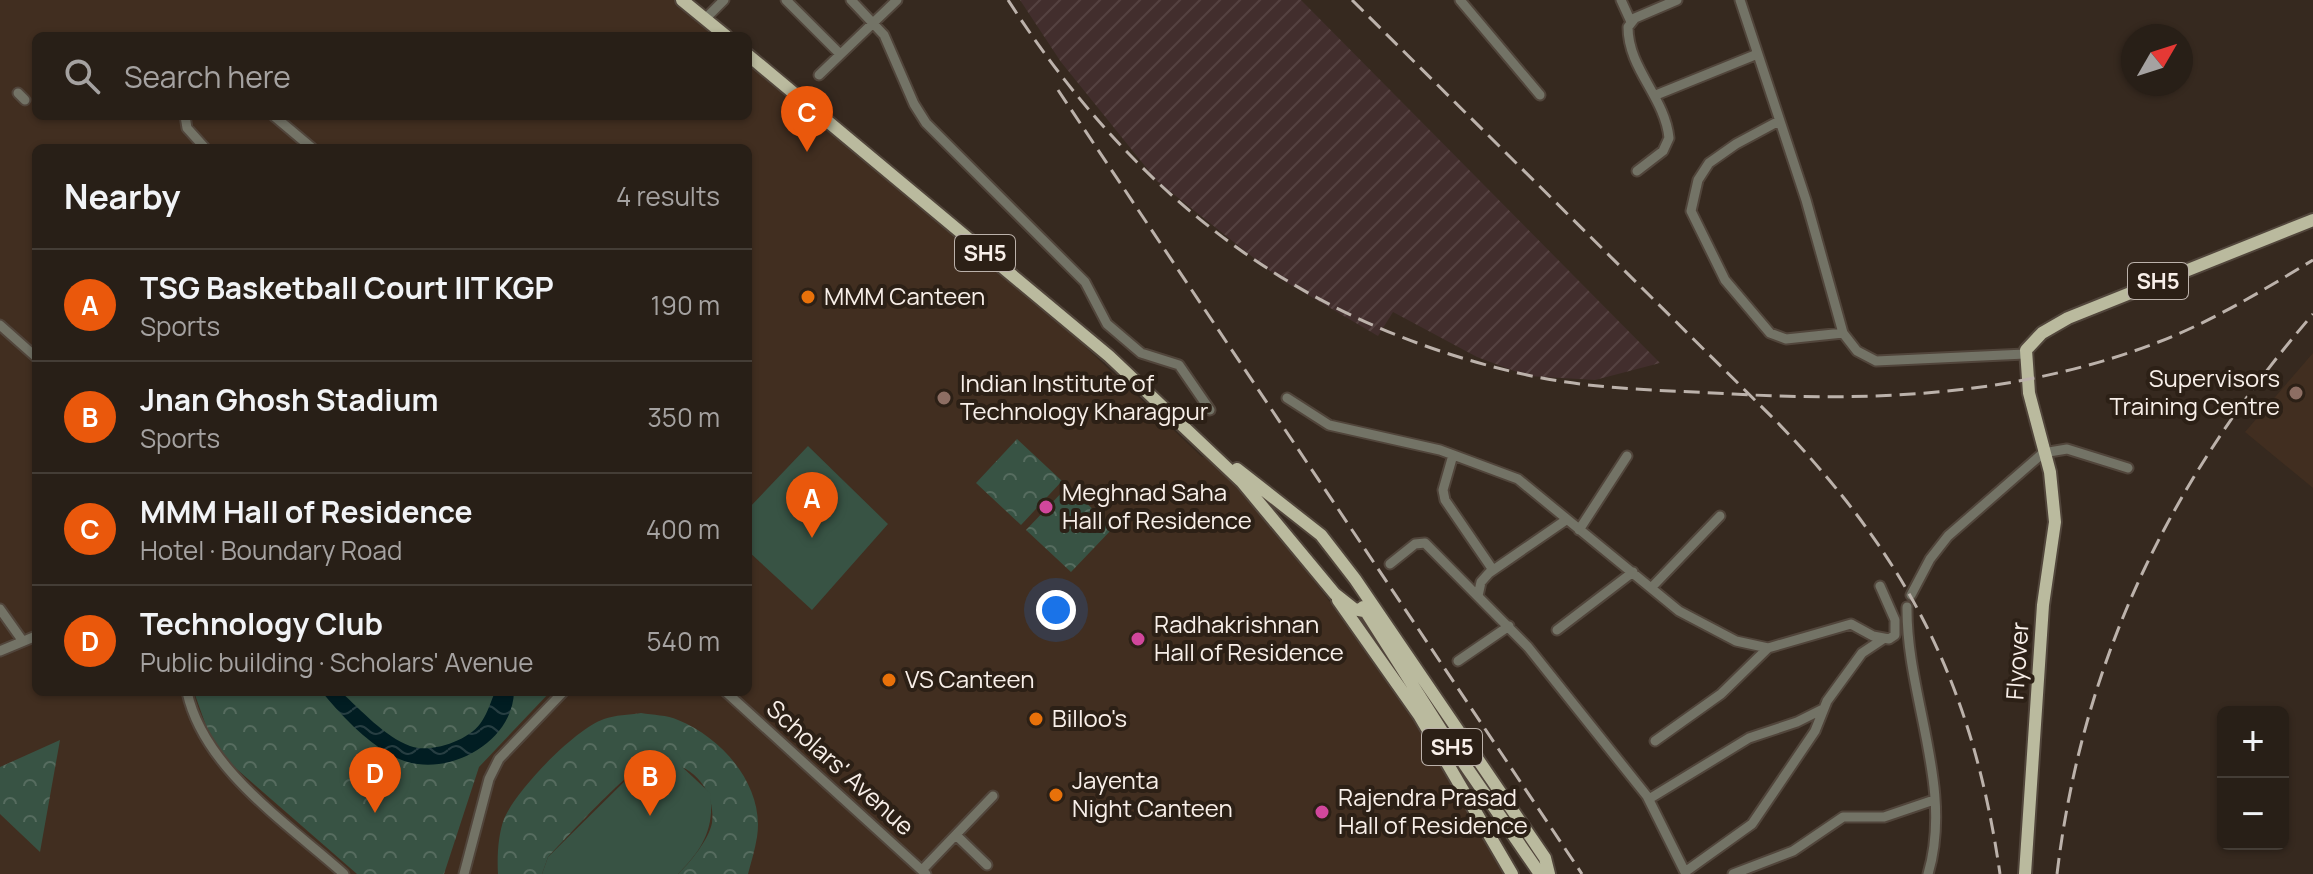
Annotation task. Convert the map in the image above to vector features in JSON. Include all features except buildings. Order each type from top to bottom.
[{"type":"main road","points":[[682,0],[722,32]]},
{"type":"main road","name":"SH5","points":[[752,58],[1073,324],[1217,456],[1335,594],[1366,615],[1540,874]]},
{"type":"main road","name":"SH5","points":[[2025,354],[2042,333],[2068,318],[2313,220]]},
{"type":"main road","name":"Flyover","points":[[2025,354],[2054,498],[2055,522],[2043,605],[2025,874]]},
{"type":"main road","name":"SH5","points":[[1217,456],[1281,500],[1321,535]]},
{"type":"main road","points":[[1299,553],[1321,535],[1363,589],[1545,858],[1549,874]]},
{"type":"main road","points":[[1363,589],[1366,615]]},
{"type":"main road","points":[[1335,594],[1419,715],[1512,874]]},
{"type":"street","points":[[706,18],[724,0]]},
{"type":"street","points":[[786,0],[840,54]]},
{"type":"street","points":[[851,0],[884,35],[914,104],[926,123],[1085,282],[1107,324],[1141,353],[1179,365],[1210,410]]},
{"type":"street","points":[[819,75],[897,0]]},
{"type":"street","points":[[1460,0],[1540,95]]},
{"type":"street","points":[[1621,0],[1631,22],[1628,34],[1635,62],[1656,95],[1668,129],[1667,146],[1637,171]]},
{"type":"street","points":[[1631,22],[1677,0]]},
{"type":"street","points":[[1740,0],[1755,55],[1806,200],[1843,333],[1857,351],[1876,361],[2025,354]]},
{"type":"street","points":[[1656,95],[1755,55]]},
{"type":"street","points":[[186,120],[187,128],[201,144]]},
{"type":"street","points":[[279,120],[307,144]]},
{"type":"street","points":[[1779,121],[1736,144],[1709,163],[1698,180],[1691,211],[1725,280],[1770,333],[1786,339],[1843,333]]},
{"type":"street","points":[[0,325],[32,353]]},
{"type":"street","points":[[1287,398],[1329,425],[1453,455],[1523,482],[1566,520],[1701,625],[1736,641],[1768,648]]},
{"type":"street","points":[[1911,595],[1930,559],[1948,536],[2043,453],[2067,449],[2128,468]]},
{"type":"street","points":[[1453,455],[1443,490],[1445,500],[1493,570]]},
{"type":"street","points":[[1579,530],[1627,456]]},
{"type":"street","points":[[1652,587],[1720,516]]},
{"type":"street","points":[[1478,596],[1481,582],[1493,570],[1566,520]]},
{"type":"street","points":[[1390,564],[1415,544],[1425,543],[1509,626],[1649,799],[1686,873],[1752,824],[1815,731],[1823,709],[1859,657],[1883,639],[1892,638],[1896,628],[1880,586]]},
{"type":"street","points":[[1557,630],[1633,572]]},
{"type":"street","points":[[1907,607],[1907,640],[1938,830],[1928,874]]},
{"type":"street","points":[[0,609],[22,640]]},
{"type":"street","points":[[1655,741],[1721,694],[1768,648],[1844,624],[1859,627],[1883,639]]},
{"type":"street","points":[[1458,661],[1509,626]]},
{"type":"street","points":[[0,651],[32,637]]},
{"type":"street","points":[[188,696],[206,743],[223,766],[344,874]]},
{"type":"street","points":[[464,874],[489,779],[499,759],[559,696]]},
{"type":"street","name":"Scholars' Avenue","points":[[730,696],[924,872]]},
{"type":"street","points":[[1649,799],[1749,738],[1797,722],[1823,709]]},
{"type":"street","points":[[924,872],[993,796]]},
{"type":"street","points":[[1733,874],[1793,851],[1843,817],[1884,817],[1934,800]]},
{"type":"street","points":[[956,835],[987,865]]},
{"type":"shaded area","name":"Indian Institute of Technology Kharagpur","points":[[0,0],[678,0],[714,32],[32,32],[32,120],[752,120],[752,64],[1076,333],[1078,340],[1202,457],[1211,457],[1245,492],[1385,673],[1455,785],[1504,874],[0,874]]},
{"type":"shaded area","points":[[1020,0],[1301,0],[1660,363],[1595,380],[1528,376],[1477,357],[1393,312],[1378,336],[1279,278],[1157,181],[1061,62]]},
{"type":"shaded area","name":"Supervisors Training Centre","points":[[2313,353],[2313,488],[2245,432]]},
{"type":"green space","points":[[1017,439],[1062,481],[1021,525],[976,483]]},
{"type":"green space","points":[[808,446],[888,524],[812,610],[752,555],[752,505]]},
{"type":"green space","points":[[1068,486],[1113,528],[1071,572],[1026,530]]},
{"type":"green space","points":[[195,696],[546,696],[479,767],[444,874],[357,874],[232,765],[210,737]]},
{"type":"green space","points":[[641,713],[669,717],[695,728],[737,766],[754,800],[758,818],[748,874],[678,874],[707,836],[712,823],[712,808],[702,783],[693,774],[669,763],[655,763],[633,772],[609,794],[548,857],[542,874],[498,874],[498,846],[504,819],[533,777],[563,747],[592,725],[608,718]]},
{"type":"green space","points":[[60,740],[40,852],[0,814],[0,767]]},
{"type":"green space","points":[[655,763],[678,763],[710,793],[709,827],[700,847],[678,874],[542,874],[548,857],[638,768]]},
{"type":"water","points":[[326,696],[345,696],[391,736],[410,746],[429,748],[450,744],[477,728],[493,696],[513,696],[510,712],[501,729],[487,743],[469,755],[430,765],[410,763],[381,749]]},
{"type":"railway","points":[[1008,0],[1057,70],[1110,134],[1167,191],[1228,242],[1295,285],[1367,322],[1444,352],[1527,375],[1604,387],[1787,396],[1895,395],[2001,384],[2053,374],[2156,343],[2216,316],[2313,260]]},
{"type":"railway","points":[[1352,0],[1779,424],[1865,525],[1899,577],[1928,630],[1952,685],[1988,806],[2000,874]]},
{"type":"railway","points":[[1058,90],[1582,874]]},
{"type":"railway","points":[[2057,874],[2070,794],[2088,718],[2112,645],[2142,574],[2177,506],[2217,440],[2313,314]]},
{"type":"place","name":"MMM Hall of Residence","points":[[807,152]]},
{"type":"place","name":"MMM Canteen","points":[[808,297]]},
{"type":"place","name":"Supervisors Training Centre","points":[[2296,393]]},
{"type":"place","name":"Indian Institute of Technology Kharagpur","points":[[944,398]]},
{"type":"place","name":"Meghnad Saha Hall of Residence","points":[[1046,507]]},
{"type":"place","name":"TSG Basketball Court IIT KGP","points":[[812,538]]},
{"type":"place","name":"Radhakrishnan Hall of Residence","points":[[1138,639]]},
{"type":"place","name":"VS Canteen","points":[[889,680]]},
{"type":"place","name":"Billoo's","points":[[1036,719]]},
{"type":"place","name":"Jayenta Night Canteen","points":[[1056,795]]},
{"type":"place","name":"Rajendra Prasad Hall of Residence","points":[[1322,812]]},
{"type":"place","name":"Technology Club","points":[[375,813]]},
{"type":"place","name":"Jnan Ghosh Stadium","points":[[650,816]]}]
